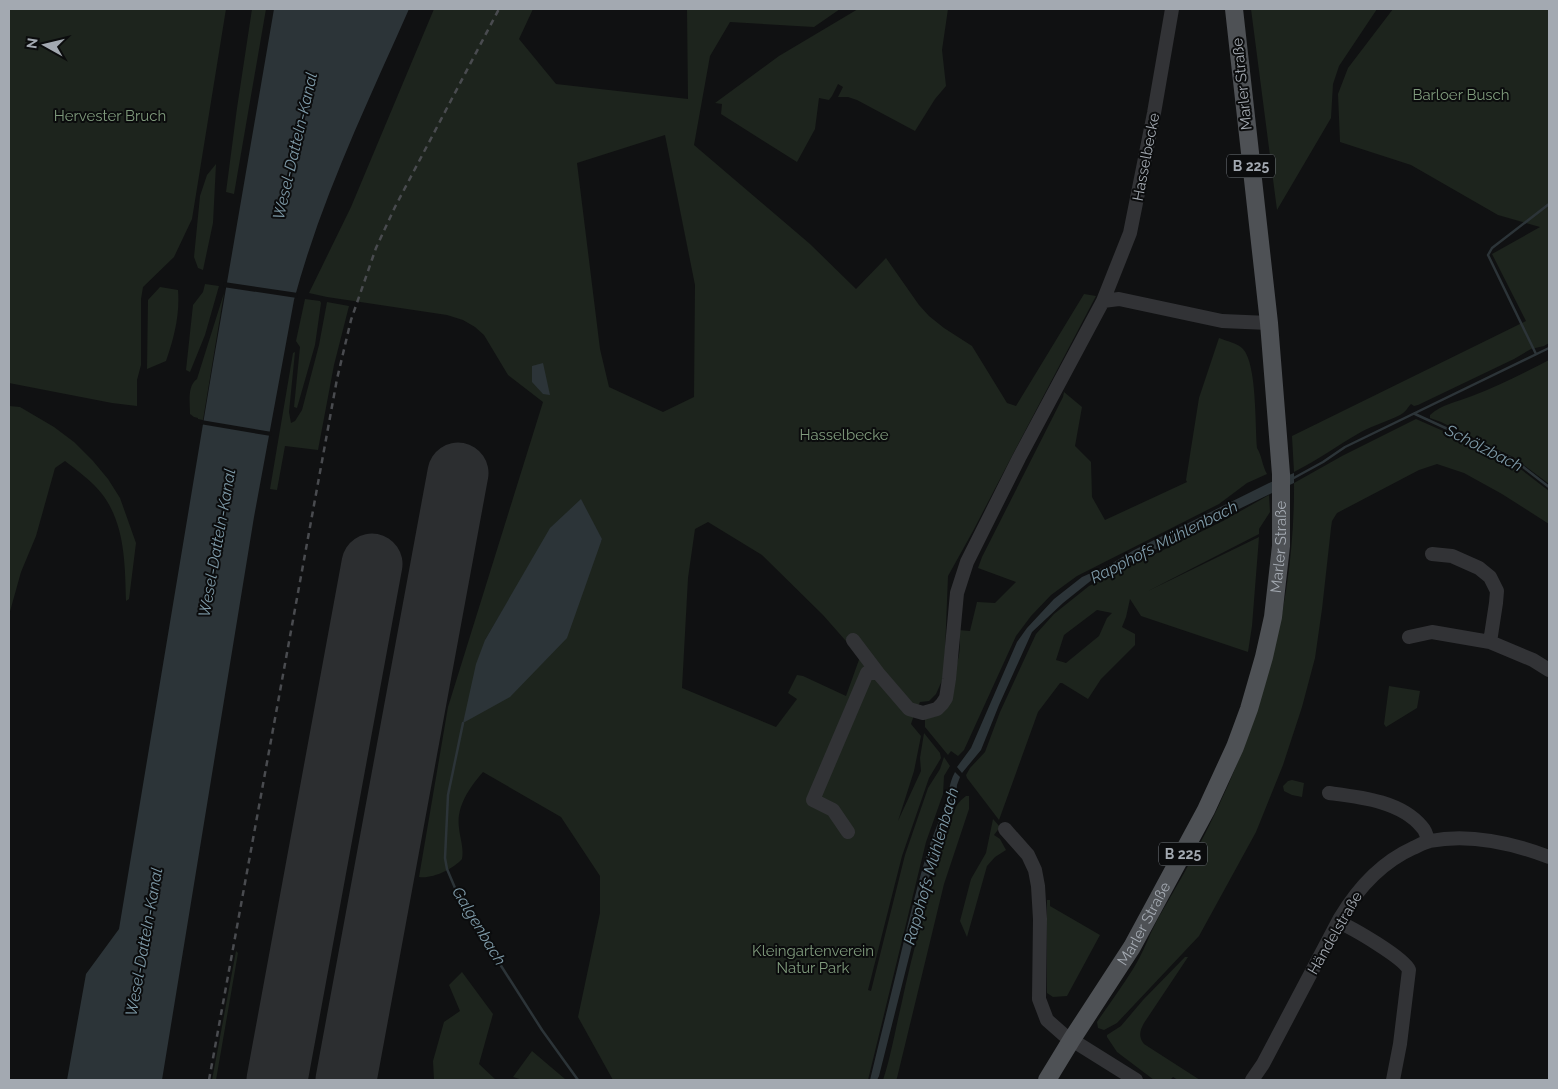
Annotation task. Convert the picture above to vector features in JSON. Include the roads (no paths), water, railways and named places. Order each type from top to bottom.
[{"type":"main road","name":"Marler Straße","points":[[1047,1080],[1141,930],[1206,810],[1235,747],[1249,708],[1269,637],[1278,576],[1282,516],[1281,474],[1269,323],[1234,9]]},
{"type":"street","name":"Hasselbecke","points":[[854,640],[878,674],[903,703],[913,711],[923,714],[937,709],[942,704],[946,698],[949,679],[957,593],[967,562],[1019,458],[1103,301],[1133,222],[1172,9]]},
{"type":"street","points":[[1103,301],[1119,299],[1222,321],[1269,323]]},
{"type":"street","points":[[1432,554],[1452,556],[1479,568],[1490,576],[1497,591],[1490,642]]},
{"type":"street","points":[[1409,637],[1432,632],[1490,642],[1533,660],[1549,670]]},
{"type":"street","points":[[848,832],[833,810],[813,800],[867,672],[878,674]]},
{"type":"street","points":[[1329,792],[1364,798],[1401,810],[1423,827],[1428,841]]},
{"type":"street","points":[[1005,829],[1028,855],[1038,886],[1040,919],[1039,999],[1047,1020],[1064,1035],[1136,1080]]},
{"type":"street","name":"Händelstraße","points":[[1252,1080],[1264,1064],[1351,900],[1376,872],[1400,854],[1428,841],[1455,838],[1484,839],[1508,844],[1549,857]]},
{"type":"street","points":[[1338,922],[1352,928],[1395,956],[1409,970],[1400,1044],[1393,1080]]},
{"type":"water","name":"Wesel-Datteln-Kanal","points":[[274,9],[409,9],[331,189],[317,225],[294,300],[254,517],[162,1080],[67,1080],[86,974],[119,929]]},
{"type":"water","points":[[543,363],[550,395],[543,394],[532,382],[532,366]]},
{"type":"water","points":[[1294,473],[1294,483],[1119,569],[1093,579],[1063,603],[1032,632],[981,750],[962,773],[957,767],[971,748],[1017,642],[1027,628],[1054,599],[1082,577],[1269,483]]},
{"type":"water","points":[[581,499],[602,539],[567,638],[510,697],[463,723],[476,664],[485,640],[550,528]]},
{"type":"water","points":[[955,772],[960,777],[955,804],[940,839],[929,878],[879,1076],[877,1080],[870,1080],[922,869],[945,807]]},
{"type":"waterway","points":[[1536,354],[1488,255],[1492,248],[1549,204]]},
{"type":"waterway","name":"Rapphofs Mühlenbach","points":[[1292,479],[1345,447],[1549,348]]},
{"type":"waterway","name":"Schölzbach","points":[[1415,414],[1513,459],[1549,487]]},
{"type":"waterway","name":"Galgenbach","points":[[463,723],[448,795],[445,858],[447,869],[458,895],[491,950],[542,1030],[578,1080]]},
{"type":"railway","points":[[209,1080],[337,379],[351,320],[376,248],[395,207],[499,9]]},
{"type":"park label","name":"Barloer Busch","points":[[1461,95]]},
{"type":"park label","name":"Hervester Bruch","points":[[110,116]]},
{"type":"park label","name":"Kleingartenverein Natur Park","points":[[813,960]]}]
